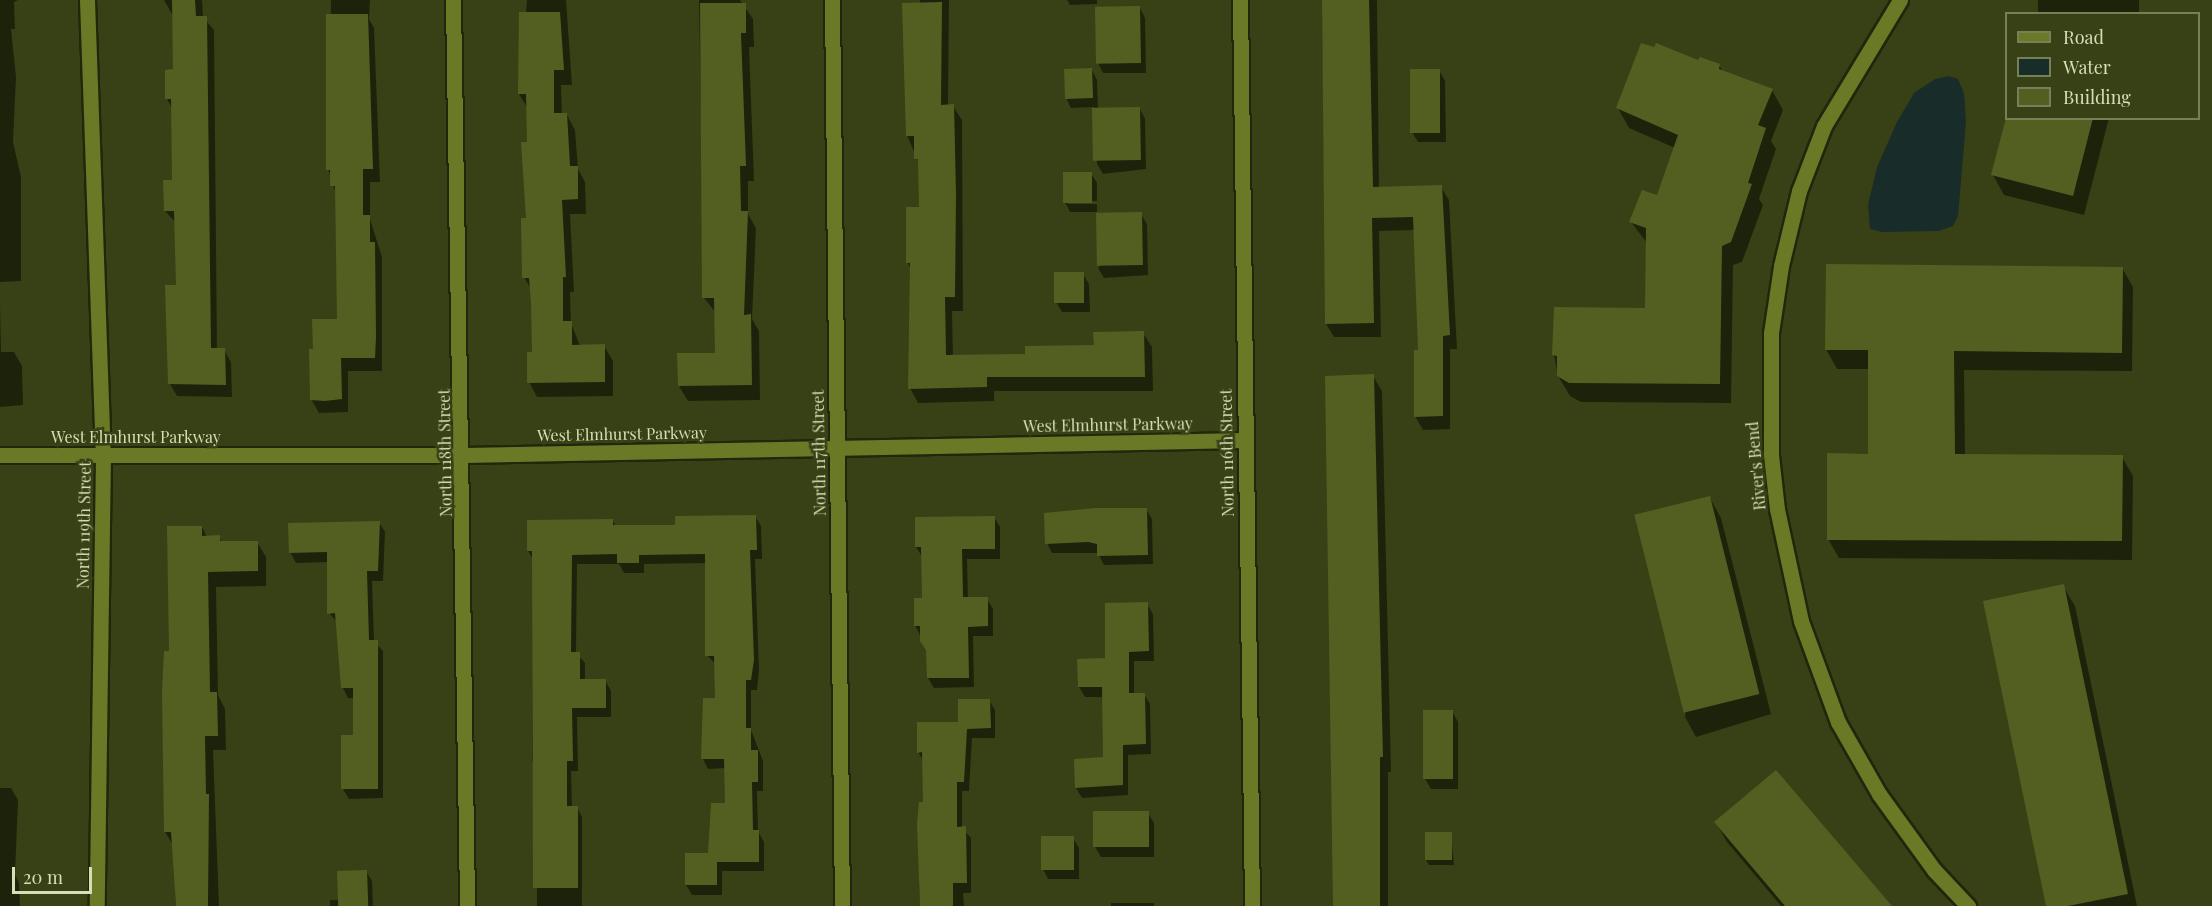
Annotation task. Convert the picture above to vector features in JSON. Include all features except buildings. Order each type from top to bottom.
[{"type":"street","name":"North 119th Street","points":[[87,0],[103,455],[97,906]]},
{"type":"street","name":"North 118th Street","points":[[453,0],[463,455],[467,906]]},
{"type":"street","name":"North 117th Street","points":[[832,0],[842,906]]},
{"type":"street","name":"North 116th Street","points":[[1240,0],[1244,440],[1252,906]]},
{"type":"street","name":"River's Bend","points":[[1900,0],[1824,126],[1799,192],[1781,266],[1771,333],[1771,455],[1777,509],[1801,621],[1838,722],[1862,770],[1934,870],[1968,906]]},
{"type":"street","name":"West Elmhurst Parkway","points":[[0,456],[463,455],[1244,440]]},
{"type":"water","points":[[1949,76],[1958,79],[1964,93],[1966,121],[1958,216],[1953,226],[1939,231],[1882,232],[1870,229],[1868,205],[1877,167],[1897,122],[1914,93],[1935,79]]}]
